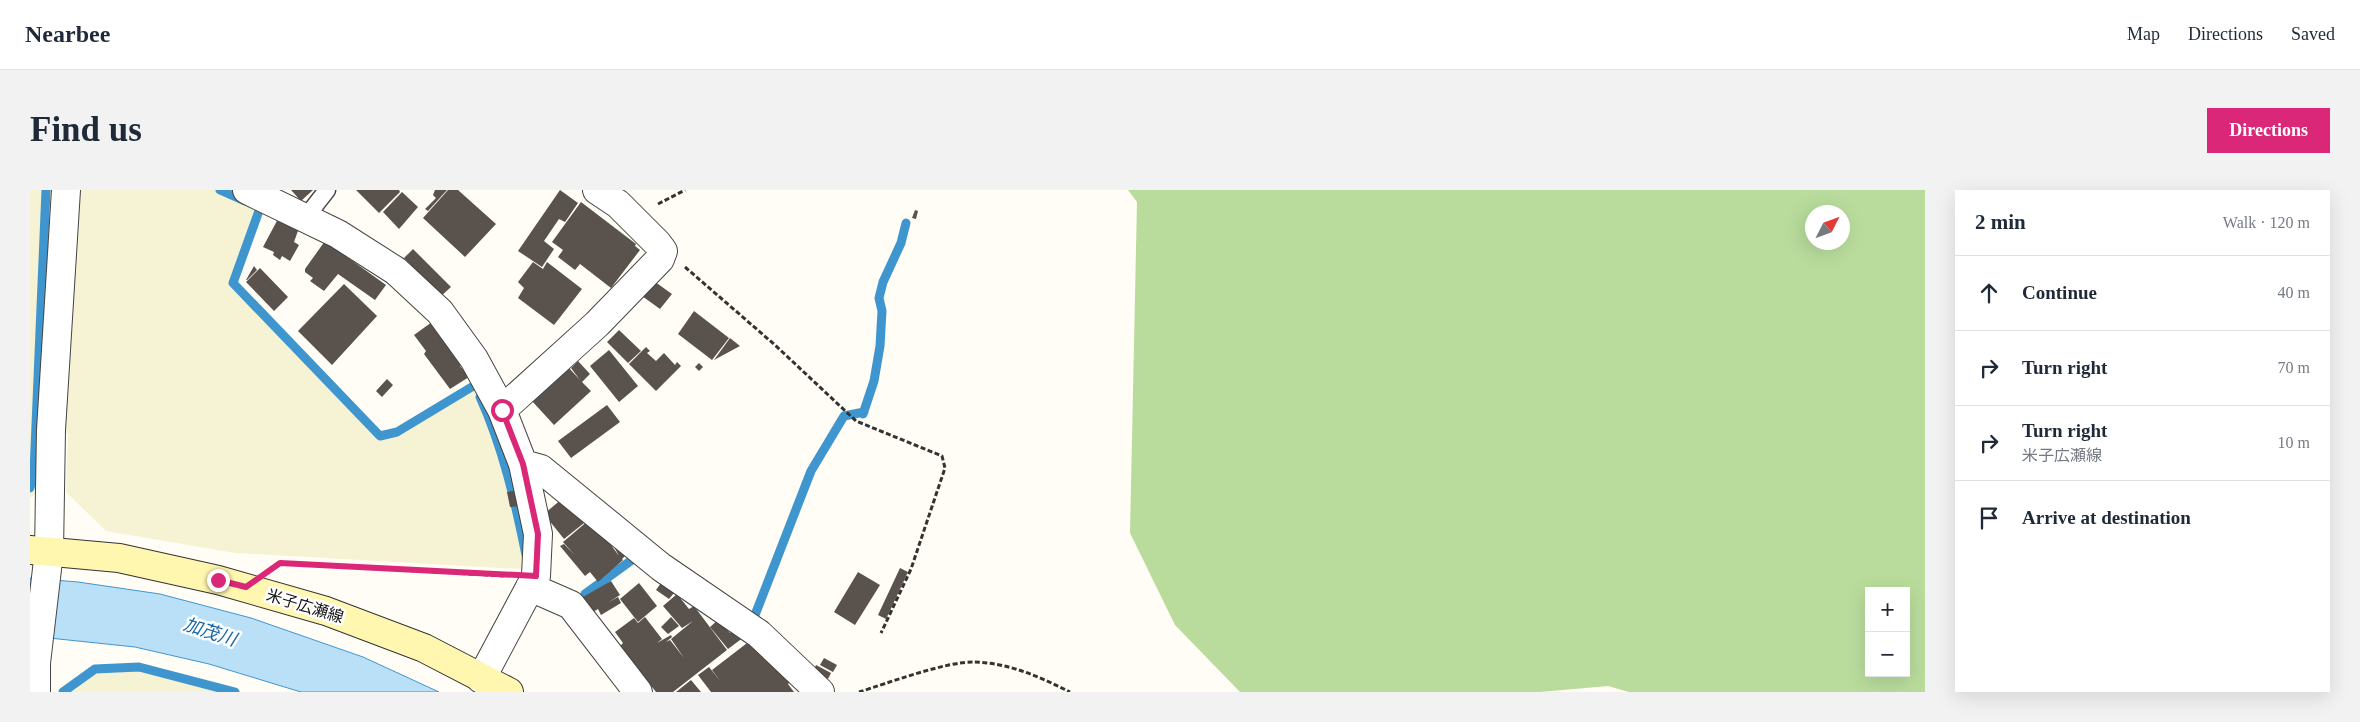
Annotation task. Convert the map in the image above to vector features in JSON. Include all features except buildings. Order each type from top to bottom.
[{"type":"main road","name":"米子広瀬線","points":[[40,551],[119,558],[246,587],[326,611],[424,648],[509,692]]},
{"type":"street","points":[[36,692],[33,662],[40,551],[51,430],[66,190]]},
{"type":"street","points":[[247,190],[338,234],[396,271],[440,312],[474,359],[502,410],[523,464],[538,534],[533,581],[481,679]]},
{"type":"street","points":[[502,410],[597,324],[660,259],[663,251],[618,204],[597,190]]},
{"type":"street","points":[[523,464],[541,469],[661,567],[759,634],[820,692]]},
{"type":"street","points":[[533,581],[571,605],[638,692]]},
{"type":"lane","points":[[306,217],[326,190]]},
{"type":"path","points":[[663,251],[672,256],[775,345],[856,421],[942,456],[946,468],[912,569],[881,633]]},
{"type":"path","points":[[246,587],[280,563],[533,581]]},
{"type":"path","points":[[859,692],[955,664],[975,662],[1014,668],[1070,692]]},
{"type":"shaded area","points":[[30,190],[58,190],[39,492],[30,498]]},
{"type":"shaded area","points":[[70,190],[228,190],[263,206],[235,283],[381,434],[396,431],[479,381],[493,407],[525,515],[524,565],[521,569],[235,553],[106,531],[66,492],[68,433],[58,432]]},
{"type":"shaded area","points":[[141,670],[220,692],[69,692],[95,671]]},
{"type":"green space","points":[[1128,190],[1925,190],[1925,692],[1629,692],[1608,686],[1540,692],[1240,692],[1175,625],[1130,533],[1137,202]]},
{"type":"water","name":"加茂川","points":[[30,578],[78,582],[160,594],[251,618],[363,657],[439,692],[301,692],[209,664],[135,647],[30,636]]},
{"type":"waterway","points":[[30,488],[34,472],[46,190]]},
{"type":"waterway","points":[[220,190],[245,201]]},
{"type":"waterway","points":[[260,208],[233,283],[380,436],[397,432],[475,385]]},
{"type":"waterway","points":[[863,414],[874,381],[880,346],[882,311],[879,298],[883,282],[901,243],[906,223]]},
{"type":"waterway","points":[[480,397],[508,475],[526,555]]},
{"type":"waterway","points":[[755,615],[811,471],[844,416],[864,412]]},
{"type":"waterway","points":[[585,594],[636,557],[640,560]]},
{"type":"waterway","points":[[63,692],[95,669],[139,667],[235,692]]},
{"type":"route","points":[[218,580],[246,587],[280,563],[514,577],[536,576],[538,534],[523,464],[502,410]]}]
